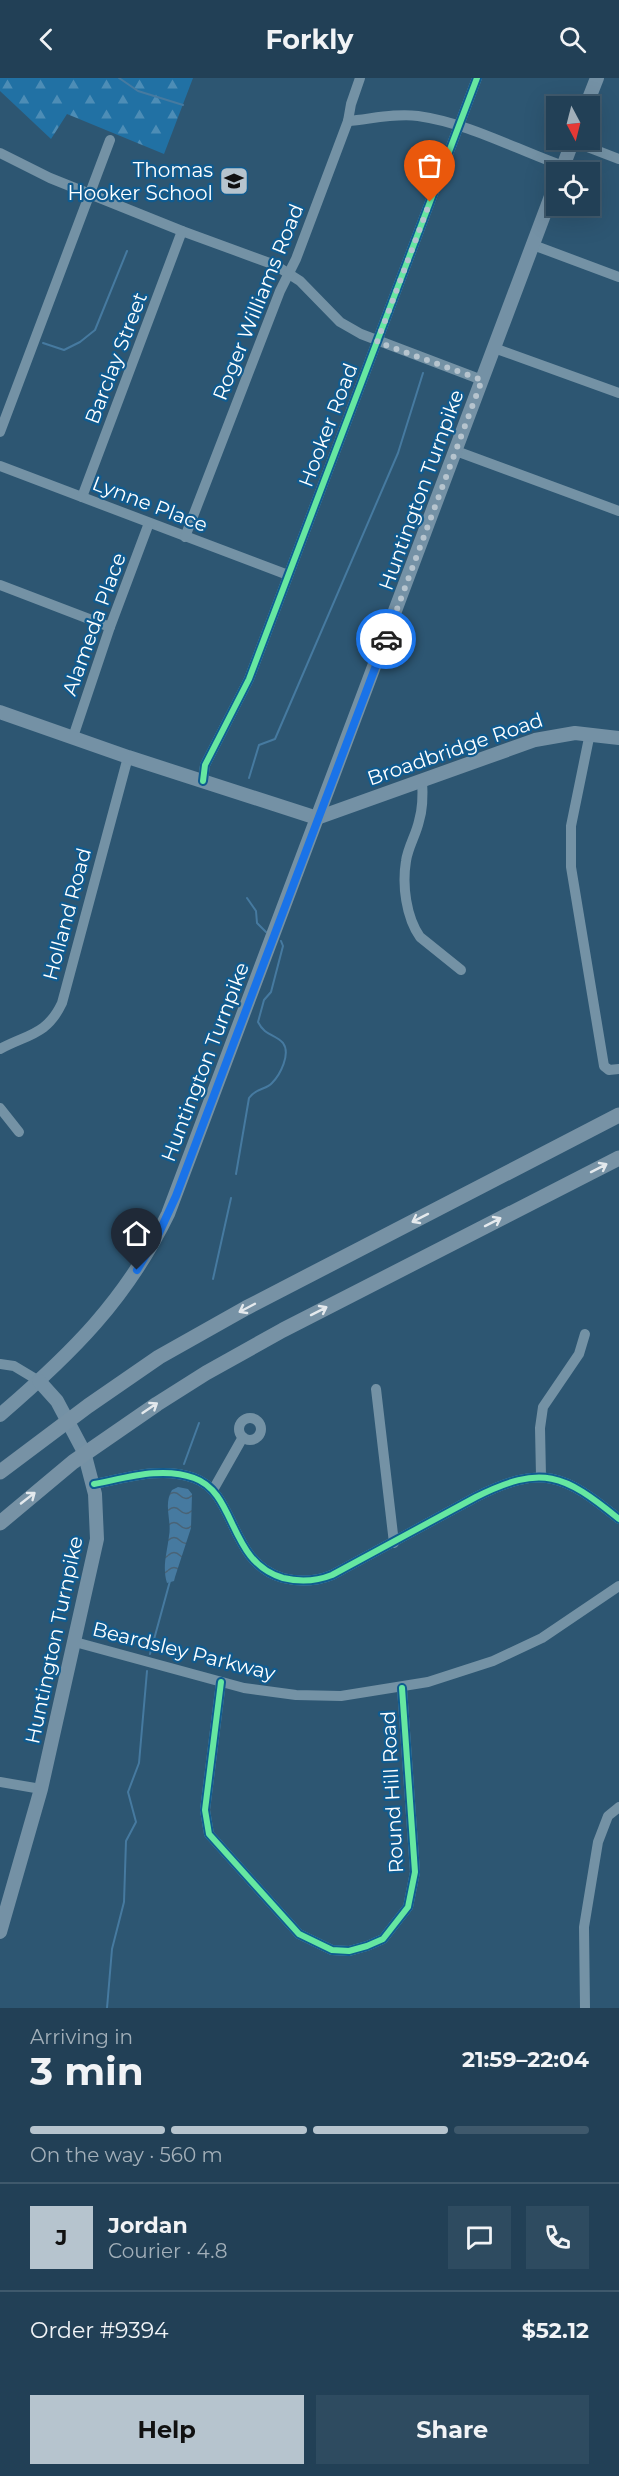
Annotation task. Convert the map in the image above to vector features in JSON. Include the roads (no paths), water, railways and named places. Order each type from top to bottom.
[{"type":"highway","points":[[509,1171],[562,1137],[619,1107]]},
{"type":"highway","points":[[0,1472],[44,1437],[159,1357],[246,1308],[619,1115]]},
{"type":"highway","points":[[0,1523],[58,1475],[157,1404],[240,1354],[619,1158]]},
{"type":"main road","points":[[590,96],[597,78]]},
{"type":"main road","name":"Huntington Turnpike","points":[[0,1932],[2,1917],[41,1789],[97,1539],[94,1484],[78,1439],[57,1401],[39,1381],[86,1335],[115,1302],[159,1233],[176,1196],[546,210]]},
{"type":"main road","points":[[0,712],[128,757],[318,818]]},
{"type":"main road","name":"Broadbridge Road","points":[[318,818],[535,740],[565,734],[590,733],[619,738]]},
{"type":"main road","points":[[0,1415],[39,1381]]},
{"type":"street","name":"Roger Williams Road","points":[[185,537],[348,121],[359,78]]},
{"type":"street","name":"Hooker Road","points":[[203,781],[205,765],[249,679],[477,78]]},
{"type":"street","points":[[348,121],[416,115],[459,125],[546,162]]},
{"type":"street","points":[[0,432],[110,140]]},
{"type":"street","points":[[597,150],[619,159]]},
{"type":"street","points":[[0,153],[29,169],[91,195],[289,272],[340,322],[377,342],[482,380]]},
{"type":"street","name":"Barclay Street","points":[[82,497],[182,231]]},
{"type":"street","points":[[533,245],[619,277]]},
{"type":"street","points":[[494,348],[619,393]]},
{"type":"street","points":[[456,451],[619,512]]},
{"type":"street","name":"Lynne Place","points":[[0,466],[288,575]]},
{"type":"street","name":"Alameda Place","points":[[73,737],[110,627],[150,523]]},
{"type":"street","points":[[0,585],[110,627]]},
{"type":"street","points":[[590,733],[571,826],[570,867],[604,1066],[609,1070],[619,1069]]},
{"type":"street","name":"Holland Road","points":[[0,1049],[41,1031],[56,1015],[62,1003],[128,757]]},
{"type":"street","points":[[422,780],[422,806],[419,822],[406,860],[408,907],[415,930],[420,937],[461,970]]},
{"type":"street","points":[[0,1108],[19,1131]]},
{"type":"street","points":[[541,1476],[540,1428],[543,1407],[579,1354],[585,1334]]},
{"type":"street","points":[[0,1364],[14,1366],[39,1381]]},
{"type":"street","points":[[376,1389],[394,1543]]},
{"type":"street","points":[[213,1490],[243,1437]]},
{"type":"street","points":[[94,1484],[158,1473],[194,1478],[213,1490],[240,1542],[255,1562],[268,1572],[286,1579],[322,1579],[499,1486],[521,1479],[541,1476],[558,1479],[577,1487],[619,1519]]},
{"type":"street","name":"Beardsley Parkway","points":[[75,1642],[265,1692],[341,1696],[402,1688],[457,1674],[542,1638],[619,1586]]},
{"type":"street","name":"Round Hill Road","points":[[221,1682],[205,1810],[209,1834],[299,1934],[332,1950],[349,1951],[367,1947],[383,1939],[408,1907],[413,1891],[415,1872],[402,1688]]},
{"type":"street","points":[[0,1782],[41,1789]]},
{"type":"street","points":[[585,2008],[584,1927],[598,1842],[608,1816],[619,1807]]},
{"type":"water","points":[[178,1487],[188,1489],[192,1494],[191,1528],[174,1581],[167,1583],[165,1566],[170,1530],[168,1501],[172,1490]]},
{"type":"waterway","points":[[119,78],[138,91],[183,105]]},
{"type":"waterway","points":[[43,343],[64,350],[80,342],[95,330],[127,251]]},
{"type":"waterway","points":[[249,778],[259,745],[275,739],[398,453],[423,373]]},
{"type":"waterway","points":[[247,898],[256,911],[257,923],[266,932]]},
{"type":"waterway","points":[[236,1174],[249,1098],[272,1083],[281,1070],[286,1053],[283,1043],[264,1030],[258,1022],[264,1000],[271,992],[283,946],[281,941]]},
{"type":"waterway","points":[[213,1279],[231,1198]]},
{"type":"waterway","points":[[184,1464],[199,1423]]},
{"type":"waterway","points":[[150,1654],[170,1581]]},
{"type":"waterway","points":[[107,2008],[112,1949],[124,1902],[126,1841],[136,1822],[128,1792],[139,1763],[147,1671]]},
{"type":"place","name":"Thomas Hooker School","points":[[234,181]]}]
